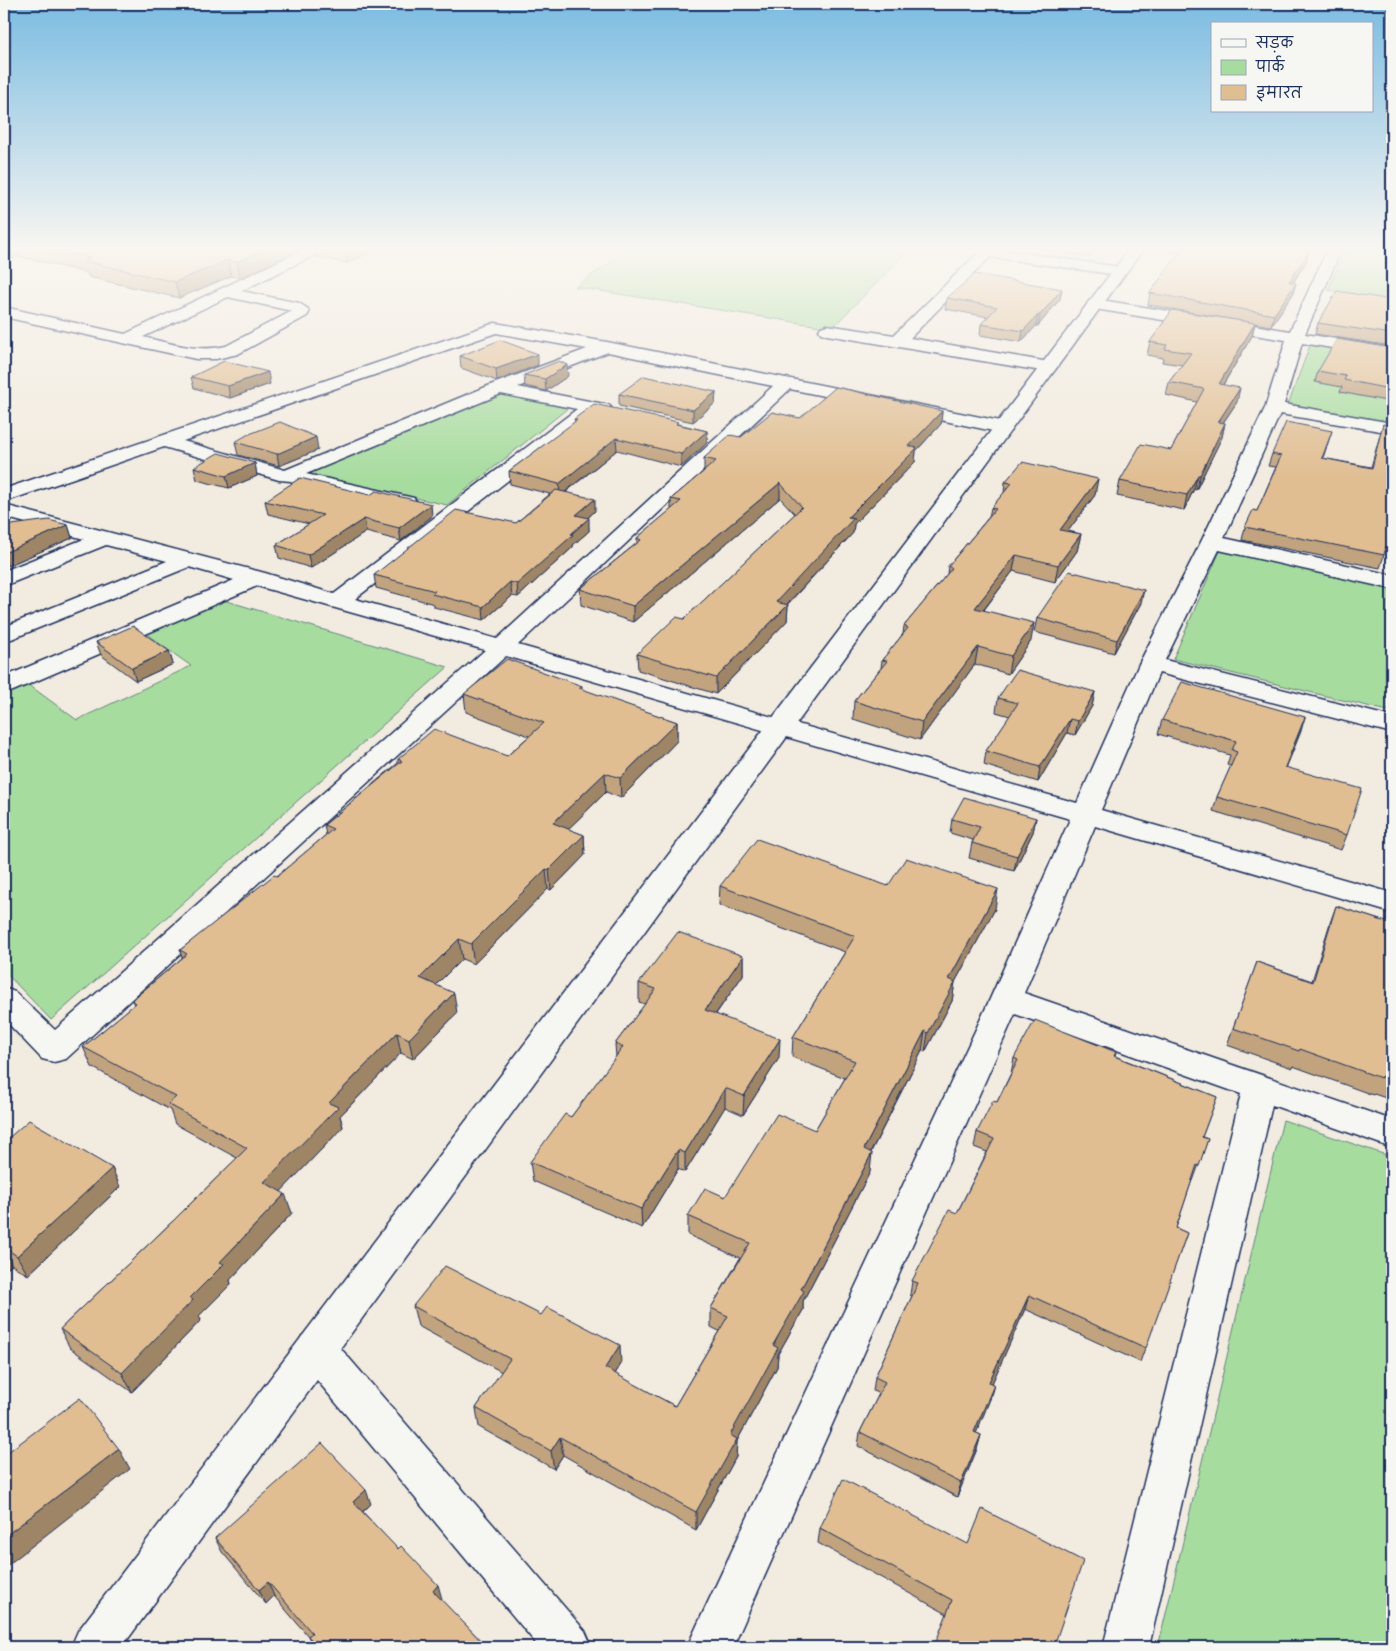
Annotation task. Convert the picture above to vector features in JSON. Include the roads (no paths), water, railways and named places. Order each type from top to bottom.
[{"type":"street","points":[[63,325],[196,354],[216,354],[248,343],[280,325]]},
{"type":"street","points":[[127,339],[156,325]]},
{"type":"street","points":[[898,341],[914,325]]},
{"type":"street","points":[[94,1647],[1079,325]]},
{"type":"street","points":[[1219,325],[1392,353]]},
{"type":"street","points":[[710,1647],[1006,999],[1151,664],[1212,542],[1274,408],[1301,325]]},
{"type":"street","points":[[4,496],[162,440],[495,328],[607,347],[1003,427]]},
{"type":"street","points":[[827,330],[1048,367]]},
{"type":"street","points":[[286,476],[499,388],[607,347]]},
{"type":"street","points":[[4,1000],[54,1050],[501,648],[719,435],[786,383]]},
{"type":"street","points":[[499,388],[619,413]]},
{"type":"street","points":[[339,601],[591,407]]},
{"type":"street","points":[[1274,408],[1392,428]]},
{"type":"street","points":[[162,440],[286,476],[454,512]]},
{"type":"street","points":[[4,511],[258,578],[501,648],[780,725],[1392,903]]},
{"type":"street","points":[[4,579],[105,538]]},
{"type":"street","points":[[1212,542],[1392,582]]},
{"type":"street","points":[[4,635],[189,560]]},
{"type":"street","points":[[4,686],[258,578]]},
{"type":"street","points":[[1151,664],[1392,725]]},
{"type":"street","points":[[1006,999],[1392,1134]]},
{"type":"street","points":[[1126,1647],[1259,1088]]},
{"type":"street","points":[[316,1348],[569,1647]]}]
